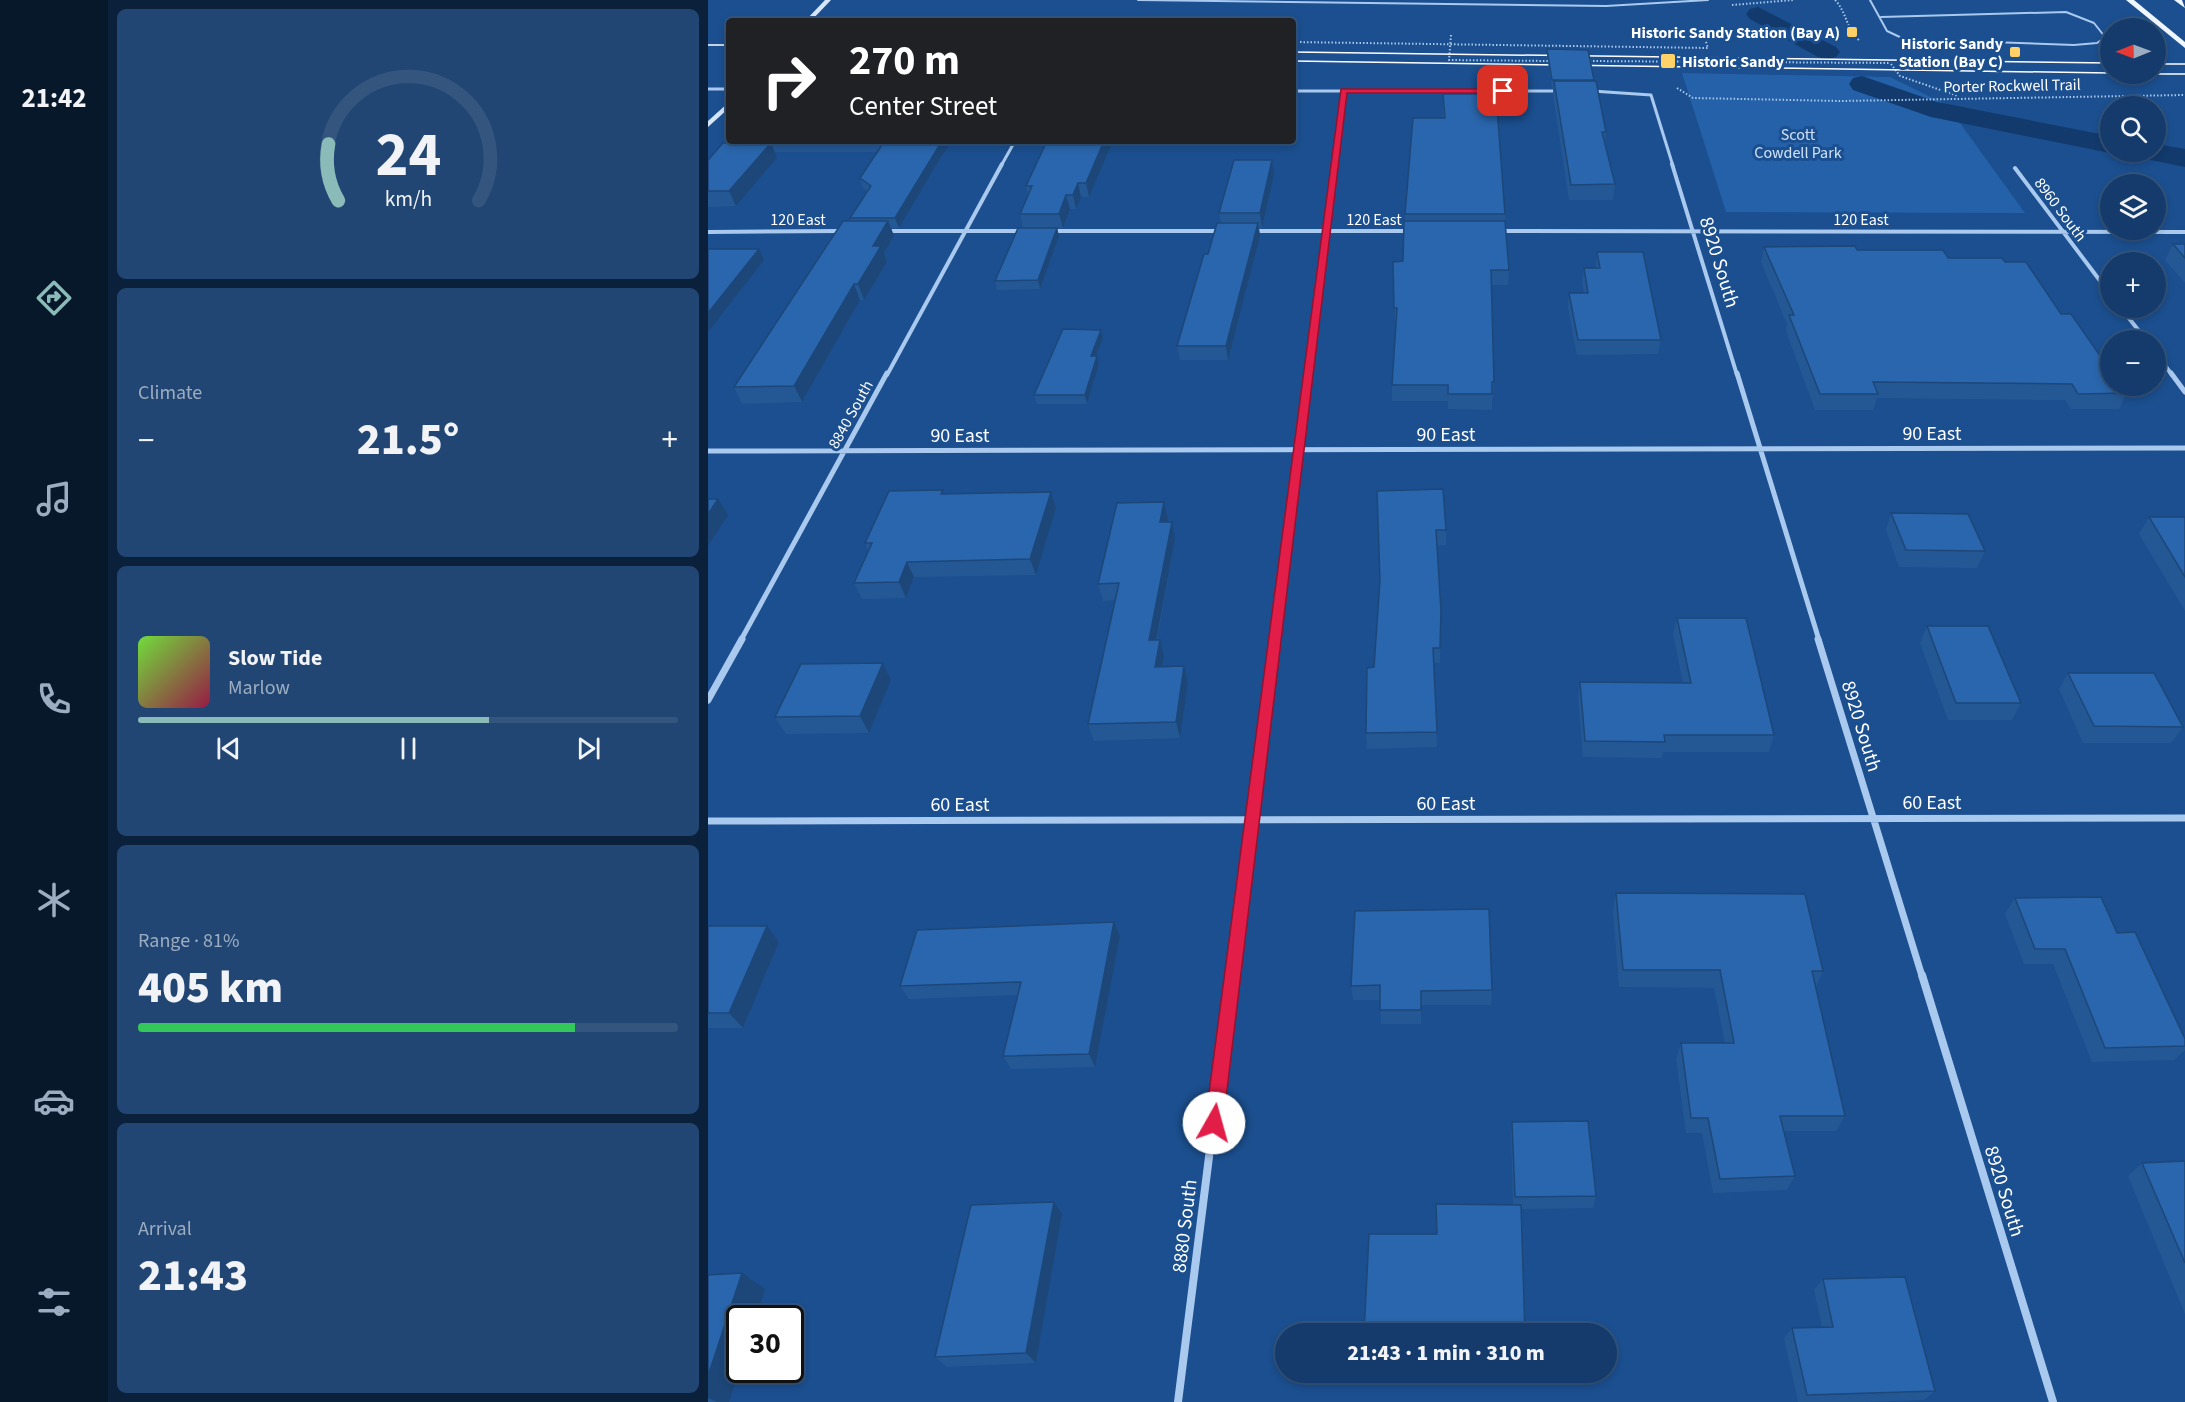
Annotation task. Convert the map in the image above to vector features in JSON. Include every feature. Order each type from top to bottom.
[{"type":"main road","points":[[2130,0],[2185,46]]},
{"type":"main road","points":[[2178,0],[2185,6]]},
{"type":"street","points":[[811,18],[828,0]]},
{"type":"street","points":[[708,89],[726,89]]},
{"type":"street","points":[[1296,91],[1570,91]]},
{"type":"street","name":"8880 South","points":[[1178,1402],[1344,91]]},
{"type":"street","name":"8920 South","points":[[1582,91],[1651,94],[2053,1402]]},
{"type":"street","points":[[708,125],[726,107]]},
{"type":"street","name":"8840 South","points":[[708,700],[1013,144]]},
{"type":"street","name":"8960 South","points":[[2014,168],[2100,281]]},
{"type":"street","name":"120 East","points":[[708,232],[849,231]]},
{"type":"street","points":[[884,231],[1024,231]]},
{"type":"street","points":[[1047,231],[1222,231]]},
{"type":"street","name":"120 East","points":[[1245,231],[1421,231]]},
{"type":"street","name":"120 East","points":[[1492,231],[2185,232]]},
{"type":"street","points":[[2129,318],[2138,330]]},
{"type":"street","points":[[2166,366],[2185,392]]},
{"type":"street","name":"90 East","points":[[708,451],[2185,448]]},
{"type":"street","name":"60 East","points":[[708,821],[2185,818]]},
{"type":"lane","points":[[1138,0],[1606,6],[1708,0]]},
{"type":"lane","points":[[1870,0],[1887,32],[1893,36],[1921,41],[2074,45],[2097,43],[2105,37],[2094,23],[2066,12],[1881,17]]},
{"type":"path","points":[[1727,5],[1793,0]]},
{"type":"path","points":[[1296,42],[1708,48],[1699,21]]},
{"type":"path","points":[[1451,35],[1449,60],[1555,61]]},
{"type":"path","points":[[1579,61],[1891,63]]},
{"type":"path","points":[[1905,78],[1962,97]]},
{"type":"path","name":"Porter Rockwell Trail","points":[[1875,100],[2185,95]]},
{"type":"green space","name":"Scott Cowdell Park","points":[[1682,73],[1890,77],[1947,105],[2025,213],[1726,212]]},
{"type":"building","points":[[1547,49],[1588,50],[1594,80],[1552,80]]},
{"type":"building","points":[[1554,81],[1596,81],[1606,132],[1602,132],[1615,184],[1571,185]]},
{"type":"building","points":[[1443,94],[1496,94],[1505,214],[1405,214],[1413,118],[1445,118]]},
{"type":"building","points":[[723,143],[770,144],[729,191],[708,191],[708,160]]},
{"type":"building","points":[[883,144],[940,144],[895,218],[850,218],[871,186],[860,178]]},
{"type":"building","points":[[1046,144],[1103,144],[1086,183],[1078,183],[1073,195],[1066,195],[1059,214],[1020,214],[1032,186],[1026,186]]},
{"type":"building","points":[[1234,160],[1272,160],[1260,213],[1219,213]]},
{"type":"building","points":[[843,221],[888,221],[873,246],[881,246],[858,284],[854,284],[794,386],[734,387]]},
{"type":"building","points":[[1404,221],[1505,221],[1509,270],[1491,270],[1494,382],[1492,382],[1492,394],[1448,394],[1448,385],[1392,385],[1397,308],[1394,308],[1393,262],[1403,261]]},
{"type":"building","points":[[1217,223],[1258,223],[1226,346],[1177,346],[1204,254],[1208,254]]},
{"type":"building","points":[[1018,228],[1057,228],[1038,280],[995,281]]},
{"type":"building","points":[[2173,244],[2185,244],[2185,258]]},
{"type":"building","points":[[1855,246],[1857,250],[1943,250],[1948,258],[2002,258],[2005,262],[2026,262],[2061,314],[2071,314],[2100,356],[2100,394],[2078,394],[2072,384],[1873,382],[1878,394],[1820,394],[1789,315],[1794,315],[1764,247]]},
{"type":"building","points":[[708,249],[759,249],[708,313]]},
{"type":"building","points":[[1597,252],[1643,252],[1661,340],[1578,340],[1569,293],[1588,293],[1584,268],[1600,268]]},
{"type":"building","points":[[1063,329],[1101,330],[1091,356],[1097,356],[1085,395],[1034,395]]},
{"type":"building","points":[[1443,489],[1446,530],[1436,530],[1441,611],[1440,648],[1433,648],[1437,732],[1366,733],[1367,668],[1374,667],[1380,580],[1377,491]]},
{"type":"building","points":[[943,490],[941,494],[1051,492],[1030,559],[907,562],[899,582],[854,583],[872,543],[865,543],[889,491]]},
{"type":"building","points":[[708,499],[718,499],[708,514]]},
{"type":"building","points":[[1164,502],[1160,522],[1172,522],[1149,640],[1160,640],[1155,667],[1184,666],[1176,722],[1088,724],[1119,583],[1098,584],[1117,503]]},
{"type":"building","points":[[1891,513],[1968,514],[1985,551],[1906,550]]},
{"type":"building","points":[[2149,517],[2185,517],[2185,577]]},
{"type":"building","points":[[1677,618],[1746,618],[1774,735],[1664,735],[1665,742],[1585,741],[1580,682],[1691,683]]},
{"type":"building","points":[[1927,626],[1988,626],[2021,703],[1956,703]]},
{"type":"building","points":[[883,663],[860,716],[775,717],[801,664]]},
{"type":"building","points":[[2068,673],[2154,673],[2183,727],[2094,726]]},
{"type":"building","points":[[1616,893],[1805,894],[1823,971],[1812,971],[1845,1116],[1780,1116],[1795,1176],[1720,1179],[1708,1118],[1691,1118],[1681,1043],[1734,1043],[1720,970],[1623,970]]},
{"type":"building","points":[[2101,897],[2117,933],[2135,932],[2185,1039],[2185,1046],[2105,1048],[2065,949],[2035,949],[2015,898]]},
{"type":"building","points":[[1489,909],[1492,990],[1421,991],[1421,1010],[1380,1010],[1380,985],[1351,986],[1355,911]]},
{"type":"building","points":[[1114,922],[1089,1054],[1003,1056],[1021,982],[900,986],[917,930]]},
{"type":"building","points":[[708,926],[767,926],[729,1013],[708,1013]]},
{"type":"building","points":[[1588,1121],[1596,1196],[1515,1197],[1512,1122]]},
{"type":"building","points":[[2185,1161],[2185,1263],[2142,1163]]},
{"type":"building","points":[[1054,1202],[1026,1353],[935,1357],[971,1205]]},
{"type":"building","points":[[1436,1204],[1521,1205],[1525,1323],[1365,1323],[1369,1234],[1437,1234]]},
{"type":"building","points":[[742,1273],[731,1305],[726,1305],[726,1321],[708,1376],[708,1275]]},
{"type":"building","points":[[1905,1277],[1935,1391],[1807,1395],[1792,1328],[1833,1327],[1823,1279]]},
{"type":"waterway","points":[[1758,14],[1827,52]]},
{"type":"waterway","points":[[1862,84],[1931,109],[2100,142]]},
{"type":"waterway","points":[[2166,155],[2185,158]]},
{"type":"tram line","points":[[708,45],[726,45]]},
{"type":"tram line","points":[[1296,52],[2100,63]]},
{"type":"tram line","points":[[1296,61],[2100,73]]},
{"type":"tram line","points":[[2166,64],[2185,64]]},
{"type":"tram line","points":[[2166,74],[2185,74]]},
{"type":"place","name":"Historic Sandy Station (Bay A)","points":[[1852,32]]},
{"type":"place","name":"Historic Sandy Station (Bay C)","points":[[2015,52]]},
{"type":"place","name":"Historic Sandy","points":[[1668,61]]},
{"type":"route","points":[[1214,1123],[1344,91],[1503,91]]}]
